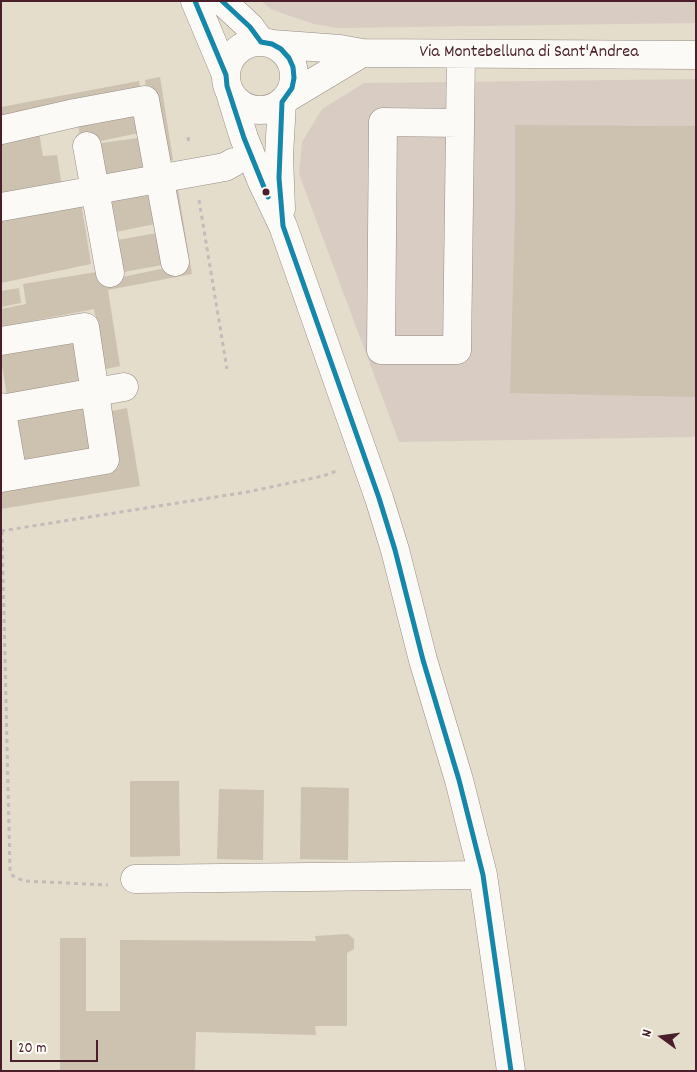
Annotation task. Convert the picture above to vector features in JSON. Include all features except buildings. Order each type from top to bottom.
[{"type":"street","points":[[195,1],[228,85],[244,138],[283,226],[366,460],[395,550],[423,660],[459,780],[484,875],[511,1071]]},
{"type":"street","points":[[222,1],[267,43],[281,49],[289,58],[293,67],[294,78],[292,88],[284,100],[279,178],[283,226]]},
{"type":"street","points":[[267,43],[250,43],[237,51],[228,64],[228,85],[238,103],[248,109],[269,110],[362,53]]},
{"type":"street","name":"Via Montebelluna di Sant'Andrea","points":[[267,43],[331,48],[362,53],[696,55]]},
{"type":"street","points":[[460,123],[383,122],[381,350],[457,350],[461,54]]},
{"type":"street","points":[[1,130],[75,113],[145,100],[176,176],[175,262]]},
{"type":"street","points":[[87,146],[110,273]]},
{"type":"street","points":[[1,207],[225,168],[234,162]]},
{"type":"street","points":[[1,340],[84,327],[95,392],[105,460],[7,477],[1,408],[95,392],[124,387]]},
{"type":"street","points":[[135,879],[484,875]]},
{"type":"path","points":[[188,137],[176,176],[226,369]]},
{"type":"path","points":[[135,879],[120,886],[24,882],[13,876],[10,871],[2,531],[247,492],[323,476],[366,460]]},
{"type":"shaded area","points":[[261,1],[696,1],[696,23],[338,28],[314,24],[287,15],[271,9]]},
{"type":"shaded area","points":[[696,79],[696,437],[399,442],[299,174],[302,142],[322,109],[364,83]]},
{"type":"transit line","points":[[195,1],[226,75],[227,86],[244,138],[268,197]]},
{"type":"transit line","points":[[222,1],[250,27],[261,42],[272,44],[281,49],[289,58],[293,67],[294,78],[292,88],[282,102],[279,178],[283,226],[379,498],[395,550],[423,660],[459,780],[483,875],[511,1071]]}]
